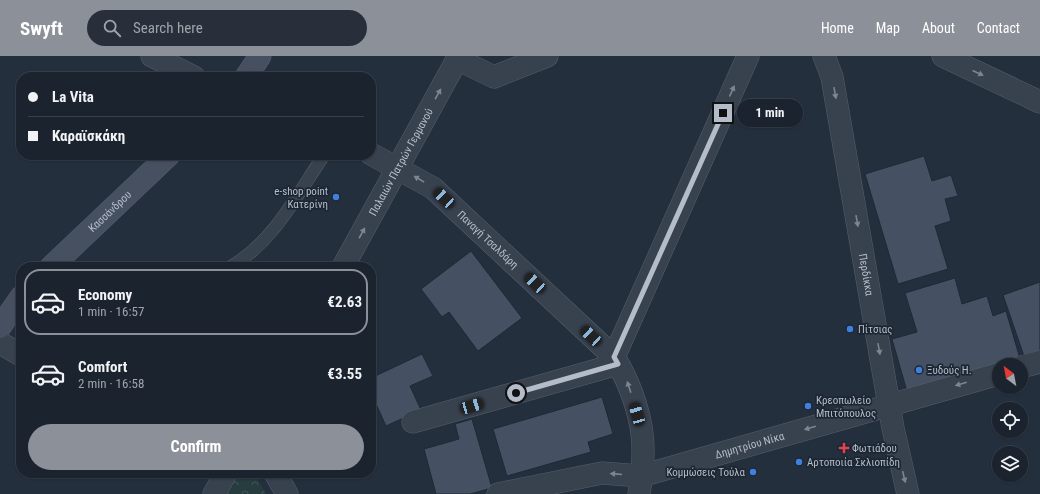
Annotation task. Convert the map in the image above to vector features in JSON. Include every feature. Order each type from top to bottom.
[{"type":"main road","points":[[249,72],[260,56]]},
{"type":"main road","name":"Κασσάνδρου","points":[[56,262],[164,160]]},
{"type":"main road","points":[[0,327],[16,304]]},
{"type":"street","points":[[152,56],[184,72]]},
{"type":"street","points":[[458,58],[494,77],[547,56]]},
{"type":"street","points":[[413,422],[616,361],[748,56]]},
{"type":"street","name":"Περδίκκα","points":[[824,56],[832,77],[889,405],[908,494]]},
{"type":"street","points":[[942,56],[1040,102]]},
{"type":"street","name":"Παλαιών Πατρών Γερμανού","points":[[346,262],[458,58]]},
{"type":"street","name":"Παναγή Τσαλδάρη","points":[[376,157],[433,188],[616,361],[628,383],[641,429],[643,454],[640,485]]},
{"type":"street","points":[[0,343],[16,352]]},
{"type":"street","points":[[1028,365],[1040,362]]},
{"type":"street","name":"Δημητρίου Νίκα","points":[[498,494],[602,473],[640,485],[889,405],[992,376]]},
{"type":"street","points":[[214,494],[223,478]]},
{"type":"street","points":[[278,478],[286,494]]},
{"type":"lane","points":[[239,262],[245,259],[268,237],[321,160]]},
{"type":"green space","points":[[236,478],[257,478],[266,494],[227,494]]},
{"type":"building","points":[[924,156],[932,181],[951,175],[958,196],[945,199],[951,221],[935,226],[948,269],[898,284],[865,174]]},
{"type":"building","points":[[471,251],[522,318],[478,351],[449,312],[442,317],[421,289]]},
{"type":"building","points":[[955,278],[962,304],[987,296],[993,316],[1006,311],[1020,358],[992,358],[992,367],[908,395],[892,339],[917,332],[905,293]]},
{"type":"building","points":[[1040,282],[1040,357],[1028,361],[1028,358],[1025,358],[1003,295]]},
{"type":"building","points":[[422,354],[433,376],[410,386],[421,410],[386,426],[376,404],[376,376]]},
{"type":"building","points":[[602,397],[613,434],[588,442],[591,452],[507,476],[493,429]]},
{"type":"building","points":[[472,419],[492,488],[470,494],[436,494],[424,449],[459,439],[455,424]]},
{"type":"place","name":"e-shop point Κατερίνη","points":[[336,197]]},
{"type":"place","name":"Πίτσιας","points":[[850,329]]},
{"type":"place","name":"Ξυδούς Η.","points":[[919,370]]},
{"type":"place","name":"Κρεοπωλείο Μπιτόπουλος","points":[[808,406]]},
{"type":"place","name":"Φωτιάδου","points":[[844,448]]},
{"type":"place","name":"Αρτοποιία Σκλιοπίδη","points":[[799,462]]},
{"type":"place","name":"Κομμώσεις Τούλα","points":[[753,472]]},
{"type":"route","points":[[516,393],[618,364],[614,357],[723,113]]}]
